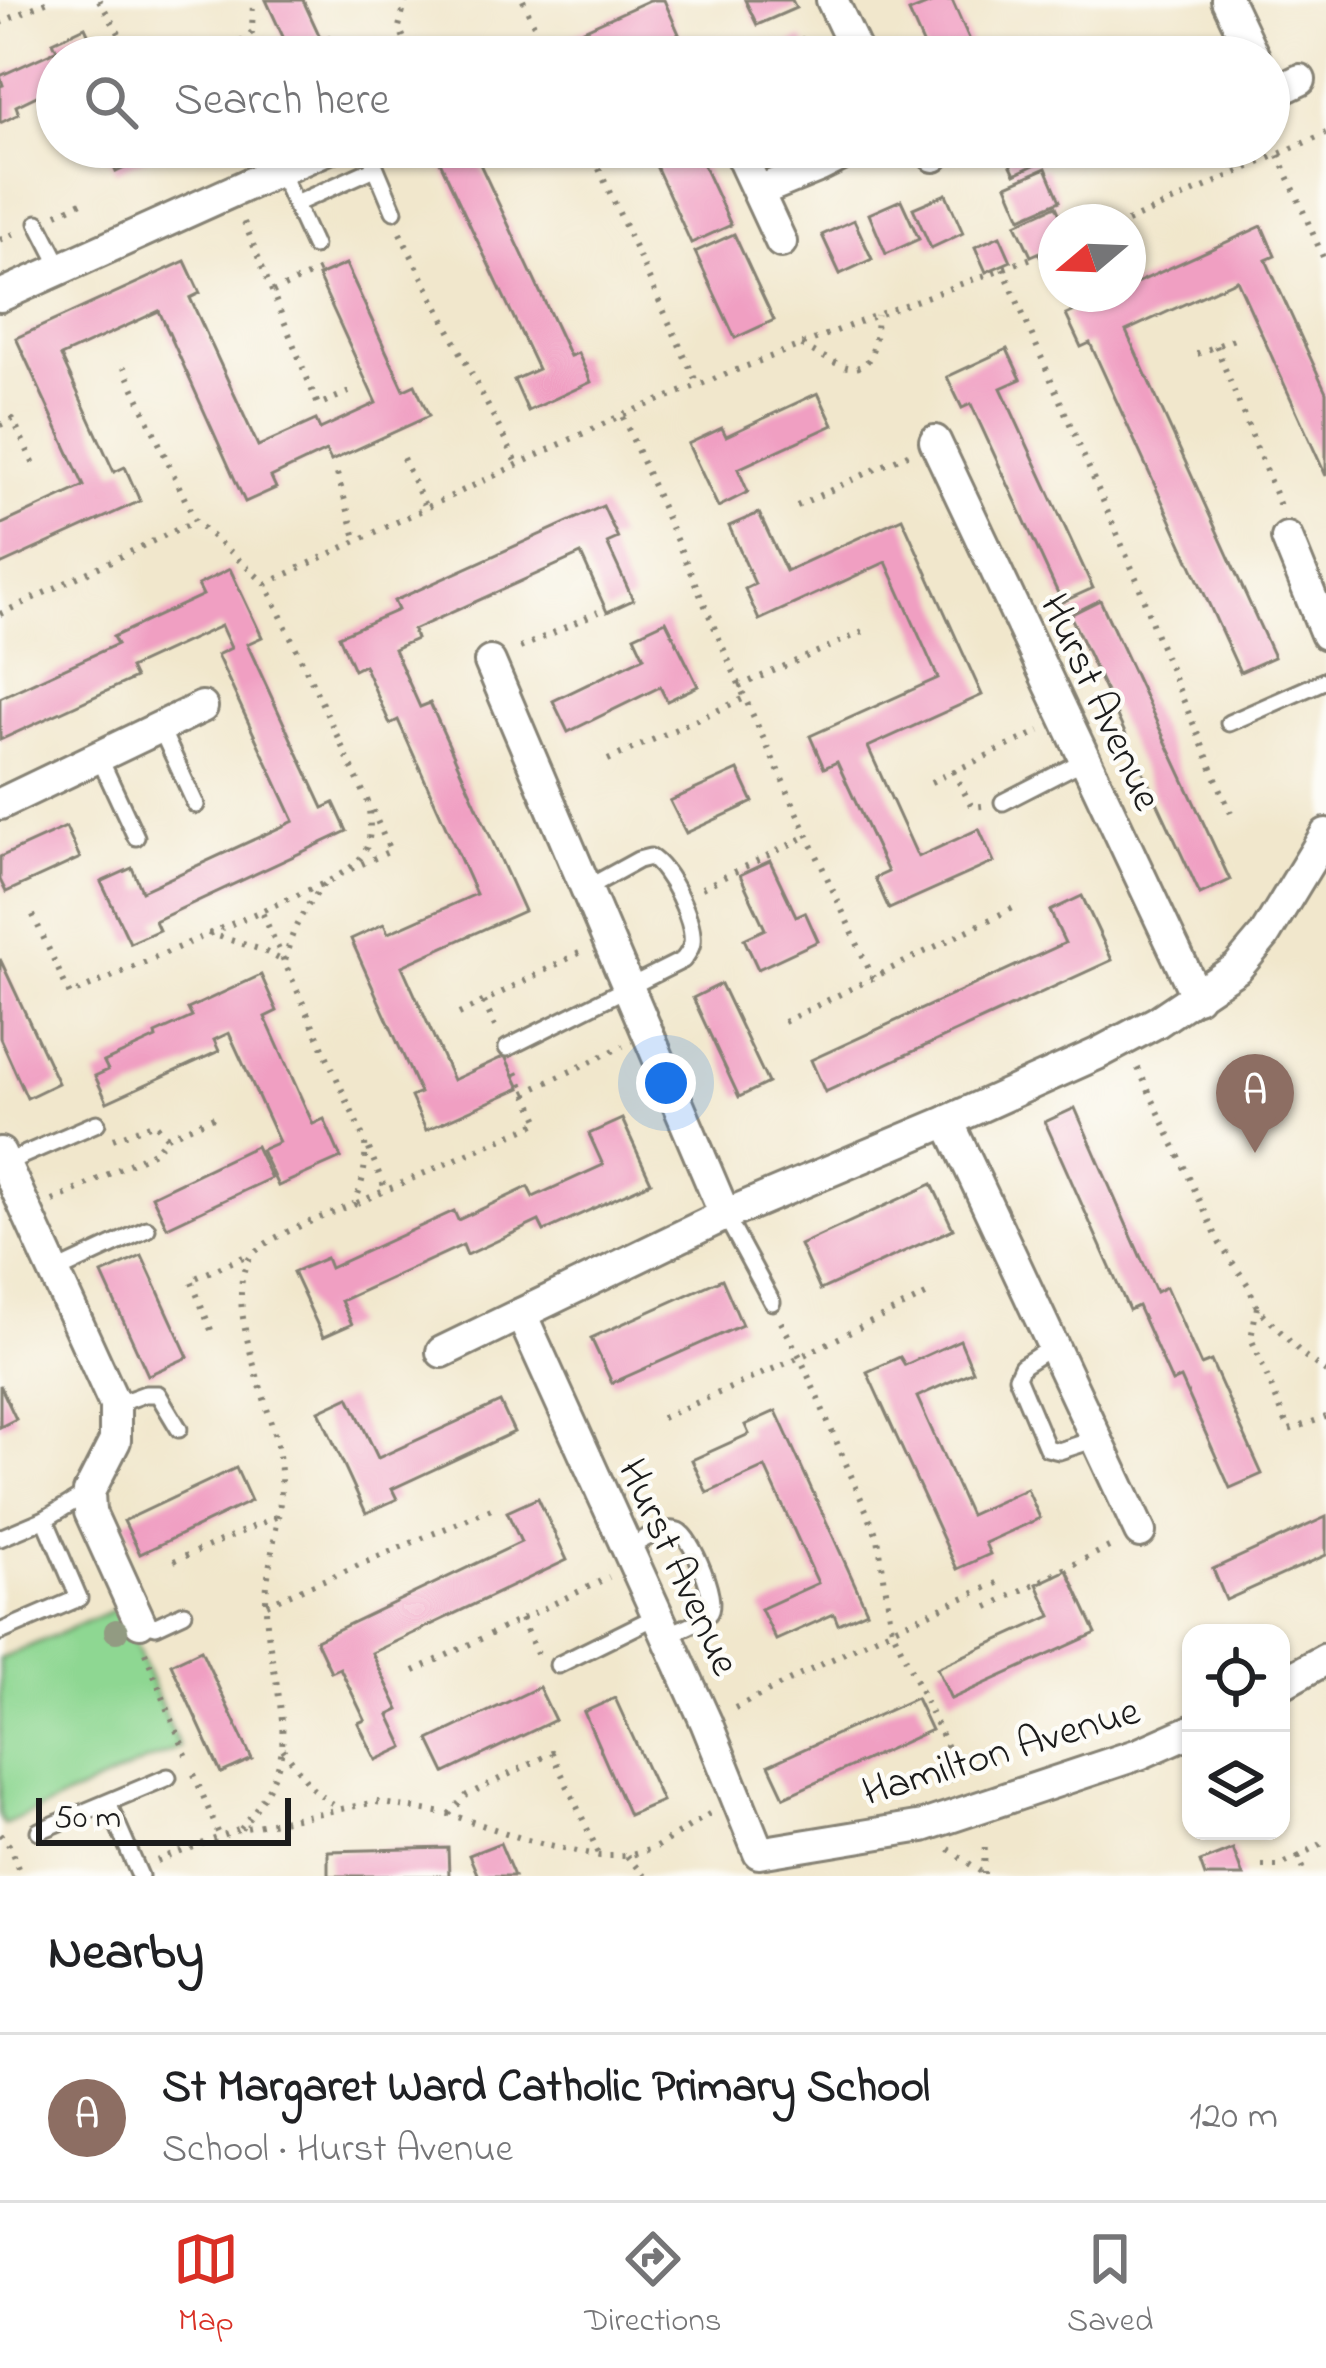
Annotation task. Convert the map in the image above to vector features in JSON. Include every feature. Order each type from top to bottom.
[{"type":"street","points":[[832,0],[849,36]]},
{"type":"street","points":[[1226,0],[1241,36]]},
{"type":"street","points":[[0,296],[284,168]]},
{"type":"street","points":[[748,168],[781,242]]},
{"type":"street","points":[[759,191],[810,168]]},
{"type":"street","name":"Hurst Avenue","points":[[935,441],[1196,997]]},
{"type":"street","points":[[1287,538],[1326,634]]},
{"type":"street","points":[[490,662],[725,1215]]},
{"type":"street","points":[[0,804],[202,707]]},
{"type":"street","points":[[442,1352],[725,1215],[1097,1054],[1196,997],[1237,968],[1264,936],[1326,834]]},
{"type":"street","points":[[948,1121],[1139,1532]]},
{"type":"street","points":[[3,1158],[115,1405],[115,1441],[89,1492],[89,1512],[140,1622]]},
{"type":"street","name":"Hurst Avenue","points":[[521,1314],[706,1722]]},
{"type":"street","points":[[1290,1679],[1326,1659]]},
{"type":"street","name":"Hamilton Avenue","points":[[706,1722],[759,1853],[923,1826],[1139,1754],[1189,1732]]},
{"type":"lane","points":[[295,204],[375,168],[394,211]]},
{"type":"lane","points":[[279,170],[314,246]]},
{"type":"lane","points":[[38,223],[61,268]]},
{"type":"lane","points":[[1229,723],[1326,680]]},
{"type":"lane","points":[[160,727],[196,806]]},
{"type":"lane","points":[[99,758],[136,837]]},
{"type":"lane","points":[[1003,802],[1084,760]]},
{"type":"lane","points":[[503,1041],[683,960],[692,940],[680,899],[660,863],[650,857],[638,860],[587,888]]},
{"type":"lane","points":[[3,1158],[97,1123]]},
{"type":"lane","points":[[725,1215],[772,1302]]},
{"type":"lane","points":[[53,1273],[147,1228]]},
{"type":"lane","points":[[1053,1346],[1022,1366],[1017,1378],[1047,1448],[1060,1450],[1096,1439]]},
{"type":"lane","points":[[115,1405],[158,1394],[179,1429]]},
{"type":"lane","points":[[0,1538],[45,1519],[89,1492]]},
{"type":"lane","points":[[0,1632],[79,1598],[45,1519]]},
{"type":"lane","points":[[558,1665],[710,1613],[712,1594],[686,1538],[677,1531],[667,1530],[630,1557]]},
{"type":"lane","points":[[140,1622],[156,1626],[184,1613]]},
{"type":"lane","points":[[39,1832],[167,1777]]},
{"type":"lane","points":[[108,1803],[138,1872]]},
{"type":"path","points":[[0,22],[50,0]]},
{"type":"path","points":[[100,0],[121,36]]},
{"type":"path","points":[[247,36],[252,32],[253,0]]},
{"type":"path","points":[[403,36],[399,27],[406,0]]},
{"type":"path","points":[[523,0],[539,36]]},
{"type":"path","points":[[1290,150],[1326,133]]},
{"type":"path","points":[[599,168],[698,386]]},
{"type":"path","points":[[1146,214],[1250,168]]},
{"type":"path","points":[[1285,168],[1326,264]]},
{"type":"path","points":[[232,192],[318,405],[349,392]]},
{"type":"path","points":[[394,211],[400,233],[518,466]]},
{"type":"path","points":[[273,292],[322,269],[314,246]]},
{"type":"path","points":[[266,584],[622,415],[1038,255]]},
{"type":"path","points":[[1003,268],[1232,816]]},
{"type":"path","points":[[802,344],[854,369],[866,364],[876,348],[877,314]]},
{"type":"path","points":[[1197,354],[1234,339]]},
{"type":"path","points":[[1216,346],[1282,507],[1287,538]]},
{"type":"path","points":[[33,915],[70,995],[390,851],[266,584],[195,521],[124,367]]},
{"type":"path","points":[[622,415],[873,978]]},
{"type":"path","points":[[0,425],[13,419],[34,465]]},
{"type":"path","points":[[797,506],[935,441]]},
{"type":"path","points":[[403,458],[426,508]]},
{"type":"path","points":[[337,474],[357,541]]},
{"type":"path","points":[[0,614],[195,521]]},
{"type":"path","points":[[490,662],[598,612]]},
{"type":"path","points":[[740,686],[865,631]]},
{"type":"path","points":[[608,760],[745,698]]},
{"type":"path","points":[[932,782],[1064,719]]},
{"type":"path","points":[[953,771],[972,807],[1003,802]]},
{"type":"path","points":[[348,871],[370,842],[368,802]]},
{"type":"path","points":[[680,899],[807,836]]},
{"type":"path","points":[[285,962],[298,918],[327,882]]},
{"type":"path","points":[[784,1022],[1015,907]]},
{"type":"path","points":[[261,910],[386,1191]]},
{"type":"path","points":[[208,933],[285,962]]},
{"type":"path","points":[[459,1014],[607,939]]},
{"type":"path","points":[[484,1002],[503,1041]]},
{"type":"path","points":[[525,1093],[648,1034]]},
{"type":"path","points":[[1136,1064],[1220,1244],[1257,1307],[1326,1372]]},
{"type":"path","points":[[212,1330],[191,1280],[540,1123],[515,1072]]},
{"type":"path","points":[[28,1214],[157,1151],[167,1137],[221,1114]]},
{"type":"path","points":[[97,1123],[107,1140],[154,1123],[167,1137]]},
{"type":"path","points":[[354,1204],[366,1165],[365,1141]]},
{"type":"path","points":[[241,1829],[263,1799],[282,1748],[266,1605],[281,1474],[243,1317],[242,1274],[251,1254]]},
{"type":"path","points":[[662,1418],[800,1358],[932,1292]]},
{"type":"path","points":[[772,1302],[878,1538],[892,1629],[950,1754],[945,1796],[923,1826]]},
{"type":"path","points":[[1257,1307],[1251,1338],[1289,1430],[1326,1417]]},
{"type":"path","points":[[266,1605],[496,1507]]},
{"type":"path","points":[[174,1561],[278,1516]]},
{"type":"path","points":[[988,1607],[1139,1532]]},
{"type":"path","points":[[414,1672],[630,1557]]},
{"type":"path","points":[[706,1722],[892,1629],[1002,1581]]},
{"type":"path","points":[[140,1622],[142,1647],[220,1838]]},
{"type":"path","points":[[282,1748],[312,1788],[337,1808]]},
{"type":"path","points":[[449,1814],[466,1795],[552,1754],[600,1856]]},
{"type":"path","points":[[138,1872],[241,1829],[376,1802],[449,1814],[527,1840],[600,1856],[627,1856],[653,1849],[736,1797]]},
{"type":"path","points":[[0,1834],[21,1876]]},
{"type":"path","points":[[1262,1866],[1279,1866],[1326,1841]]},
{"type":"path","points":[[627,1856],[644,1876]]},
{"type":"path","points":[[1298,1857],[1307,1876]]},
{"type":"green space","points":[[120,1607],[179,1747],[4,1825],[0,1816],[0,1659]]},
{"type":"building","points":[[266,0],[303,0],[320,36],[283,36]]},
{"type":"building","points":[[650,0],[664,0],[679,34],[675,36],[570,36]]},
{"type":"building","points":[[745,0],[792,0],[796,8],[757,25]]},
{"type":"building","points":[[938,0],[952,0],[968,36],[920,36],[909,12]]},
{"type":"building","points":[[85,27],[89,36],[66,36]]},
{"type":"building","points":[[36,60],[36,96],[16,106],[19,114],[0,123],[3,85],[0,76]]},
{"type":"building","points":[[443,168],[482,168],[570,356],[578,353],[591,382],[528,411],[514,380],[538,369]]},
{"type":"building","points":[[657,168],[705,168],[731,225],[691,243]]},
{"type":"building","points":[[1046,168],[1060,201],[1038,204],[1038,211],[1021,218],[1007,185]]},
{"type":"building","points":[[946,194],[963,233],[931,248],[913,208]]},
{"type":"building","points":[[901,200],[919,239],[886,254],[869,214]]},
{"type":"building","points":[[1038,214],[1038,253],[1031,256],[1016,224]]},
{"type":"building","points":[[854,220],[872,259],[840,274],[822,235]]},
{"type":"building","points":[[1262,226],[1275,256],[1266,260],[1326,392],[1326,476],[1237,280],[1126,331],[1274,657],[1240,672],[1090,343],[1081,347],[1066,315],[1146,312],[1146,279]]},
{"type":"building","points":[[734,234],[774,320],[735,338],[695,252]]},
{"type":"building","points":[[1000,236],[1011,261],[986,272],[975,247]]},
{"type":"building","points":[[185,261],[200,293],[190,298],[258,446],[316,420],[320,429],[376,403],[318,276],[346,264],[404,390],[415,385],[429,416],[331,461],[326,451],[271,477],[276,488],[245,502],[159,311],[61,356],[114,472],[125,467],[140,501],[0,565],[0,525],[84,486],[16,338]]},
{"type":"building","points":[[1007,349],[1021,379],[1001,388],[1093,588],[1062,602],[971,404],[962,408],[947,377]]},
{"type":"building","points":[[818,393],[833,425],[738,469],[748,492],[718,507],[688,444],[722,428],[726,436]]},
{"type":"building","points":[[603,506],[618,538],[607,543],[633,600],[607,612],[581,554],[413,630],[416,639],[394,649],[420,707],[430,703],[524,911],[402,966],[453,1080],[505,1056],[520,1088],[426,1130],[411,1097],[420,1093],[351,939],[384,924],[388,933],[476,894],[398,720],[390,724],[364,665],[354,670],[339,636],[398,610],[394,601]]},
{"type":"building","points":[[759,513],[786,571],[902,518],[982,695],[868,747],[918,857],[979,829],[994,862],[889,909],[875,878],[888,872],[837,762],[824,768],[810,736],[938,678],[886,562],[759,620],[745,589],[755,584],[729,526]]},
{"type":"building","points":[[230,569],[262,637],[247,644],[323,808],[334,803],[347,831],[155,921],[159,930],[130,943],[101,882],[132,868],[142,891],[294,821],[217,655],[231,648],[221,626],[130,668],[135,678],[0,740],[0,698],[117,644],[113,637],[203,595],[198,585]]},
{"type":"building","points":[[1100,600],[1230,880],[1200,894],[1070,615]]},
{"type":"building","points":[[666,621],[698,686],[667,701],[660,687],[568,732],[553,701],[644,657],[634,636]]},
{"type":"building","points":[[738,770],[753,802],[686,833],[670,801]]},
{"type":"building","points":[[66,827],[80,858],[6,892],[0,880],[0,857]]},
{"type":"building","points":[[770,861],[796,916],[805,912],[818,941],[758,969],[744,939],[765,929],[740,875]]},
{"type":"building","points":[[1082,896],[1112,960],[825,1092],[811,1060],[1065,943],[1050,911]]},
{"type":"building","points":[[0,959],[58,1083],[27,1098],[0,1038]]},
{"type":"building","points":[[261,975],[277,1011],[265,1017],[313,1124],[324,1119],[341,1158],[278,1186],[261,1150],[279,1142],[229,1033],[214,1040],[219,1051],[107,1102],[95,1076],[108,1070],[104,1062],[192,1017],[188,1009]]},
{"type":"building","points":[[721,984],[768,1083],[739,1097],[693,998]]},
{"type":"building","points":[[1075,1108],[1156,1292],[1166,1287],[1201,1365],[1211,1361],[1262,1474],[1230,1488],[1181,1378],[1172,1382],[1138,1306],[1129,1310],[1045,1122]]},
{"type":"building","points":[[622,1119],[651,1182],[544,1231],[539,1221],[467,1255],[463,1245],[341,1301],[352,1324],[323,1337],[293,1272],[326,1258],[330,1268],[454,1211],[458,1220],[528,1187],[533,1197],[603,1165],[589,1134]]},
{"type":"building","points":[[256,1146],[271,1178],[167,1227],[152,1196]]},
{"type":"building","points":[[932,1184],[953,1229],[820,1290],[800,1245]]},
{"type":"building","points":[[142,1256],[188,1357],[148,1375],[102,1274]]},
{"type":"building","points":[[722,1279],[742,1325],[612,1383],[591,1338]]},
{"type":"building","points":[[960,1340],[973,1371],[917,1397],[970,1515],[1027,1489],[1040,1518],[985,1543],[990,1554],[957,1569],[867,1372],[900,1357],[905,1365]]},
{"type":"building","points":[[0,1385],[16,1419],[0,1427]]},
{"type":"building","points":[[349,1397],[378,1458],[500,1402],[514,1432],[392,1489],[397,1499],[366,1513],[319,1411]]},
{"type":"building","points":[[776,1411],[867,1611],[838,1624],[834,1614],[776,1640],[761,1609],[818,1583],[765,1467],[707,1493],[692,1460],[749,1434],[745,1425]]},
{"type":"building","points":[[236,1468],[251,1501],[140,1554],[124,1521]]},
{"type":"building","points":[[538,1498],[567,1560],[372,1653],[399,1710],[389,1715],[404,1747],[376,1760],[358,1723],[365,1720],[340,1668],[331,1672],[316,1640],[521,1542],[507,1512]]},
{"type":"building","points":[[1326,1517],[1326,1555],[1226,1600],[1213,1569]]},
{"type":"building","points":[[1067,1570],[1096,1633],[951,1699],[937,1668],[1051,1616],[1037,1584]]},
{"type":"building","points":[[201,1650],[252,1759],[221,1773],[171,1664]]},
{"type":"building","points":[[539,1687],[555,1720],[445,1773],[429,1740]]},
{"type":"building","points":[[615,1698],[662,1801],[629,1815],[584,1712]]},
{"type":"building","points":[[916,1698],[931,1730],[784,1797],[769,1765]]},
{"type":"building","points":[[500,1843],[514,1876],[478,1876],[469,1855]]},
{"type":"building","points":[[448,1848],[449,1876],[328,1876],[328,1851]]},
{"type":"building","points":[[1233,1849],[1243,1876],[1205,1876],[1200,1862]]},
{"type":"place","name":"St Margaret Ward Catholic Primary School","points":[[1255,1153]]}]
